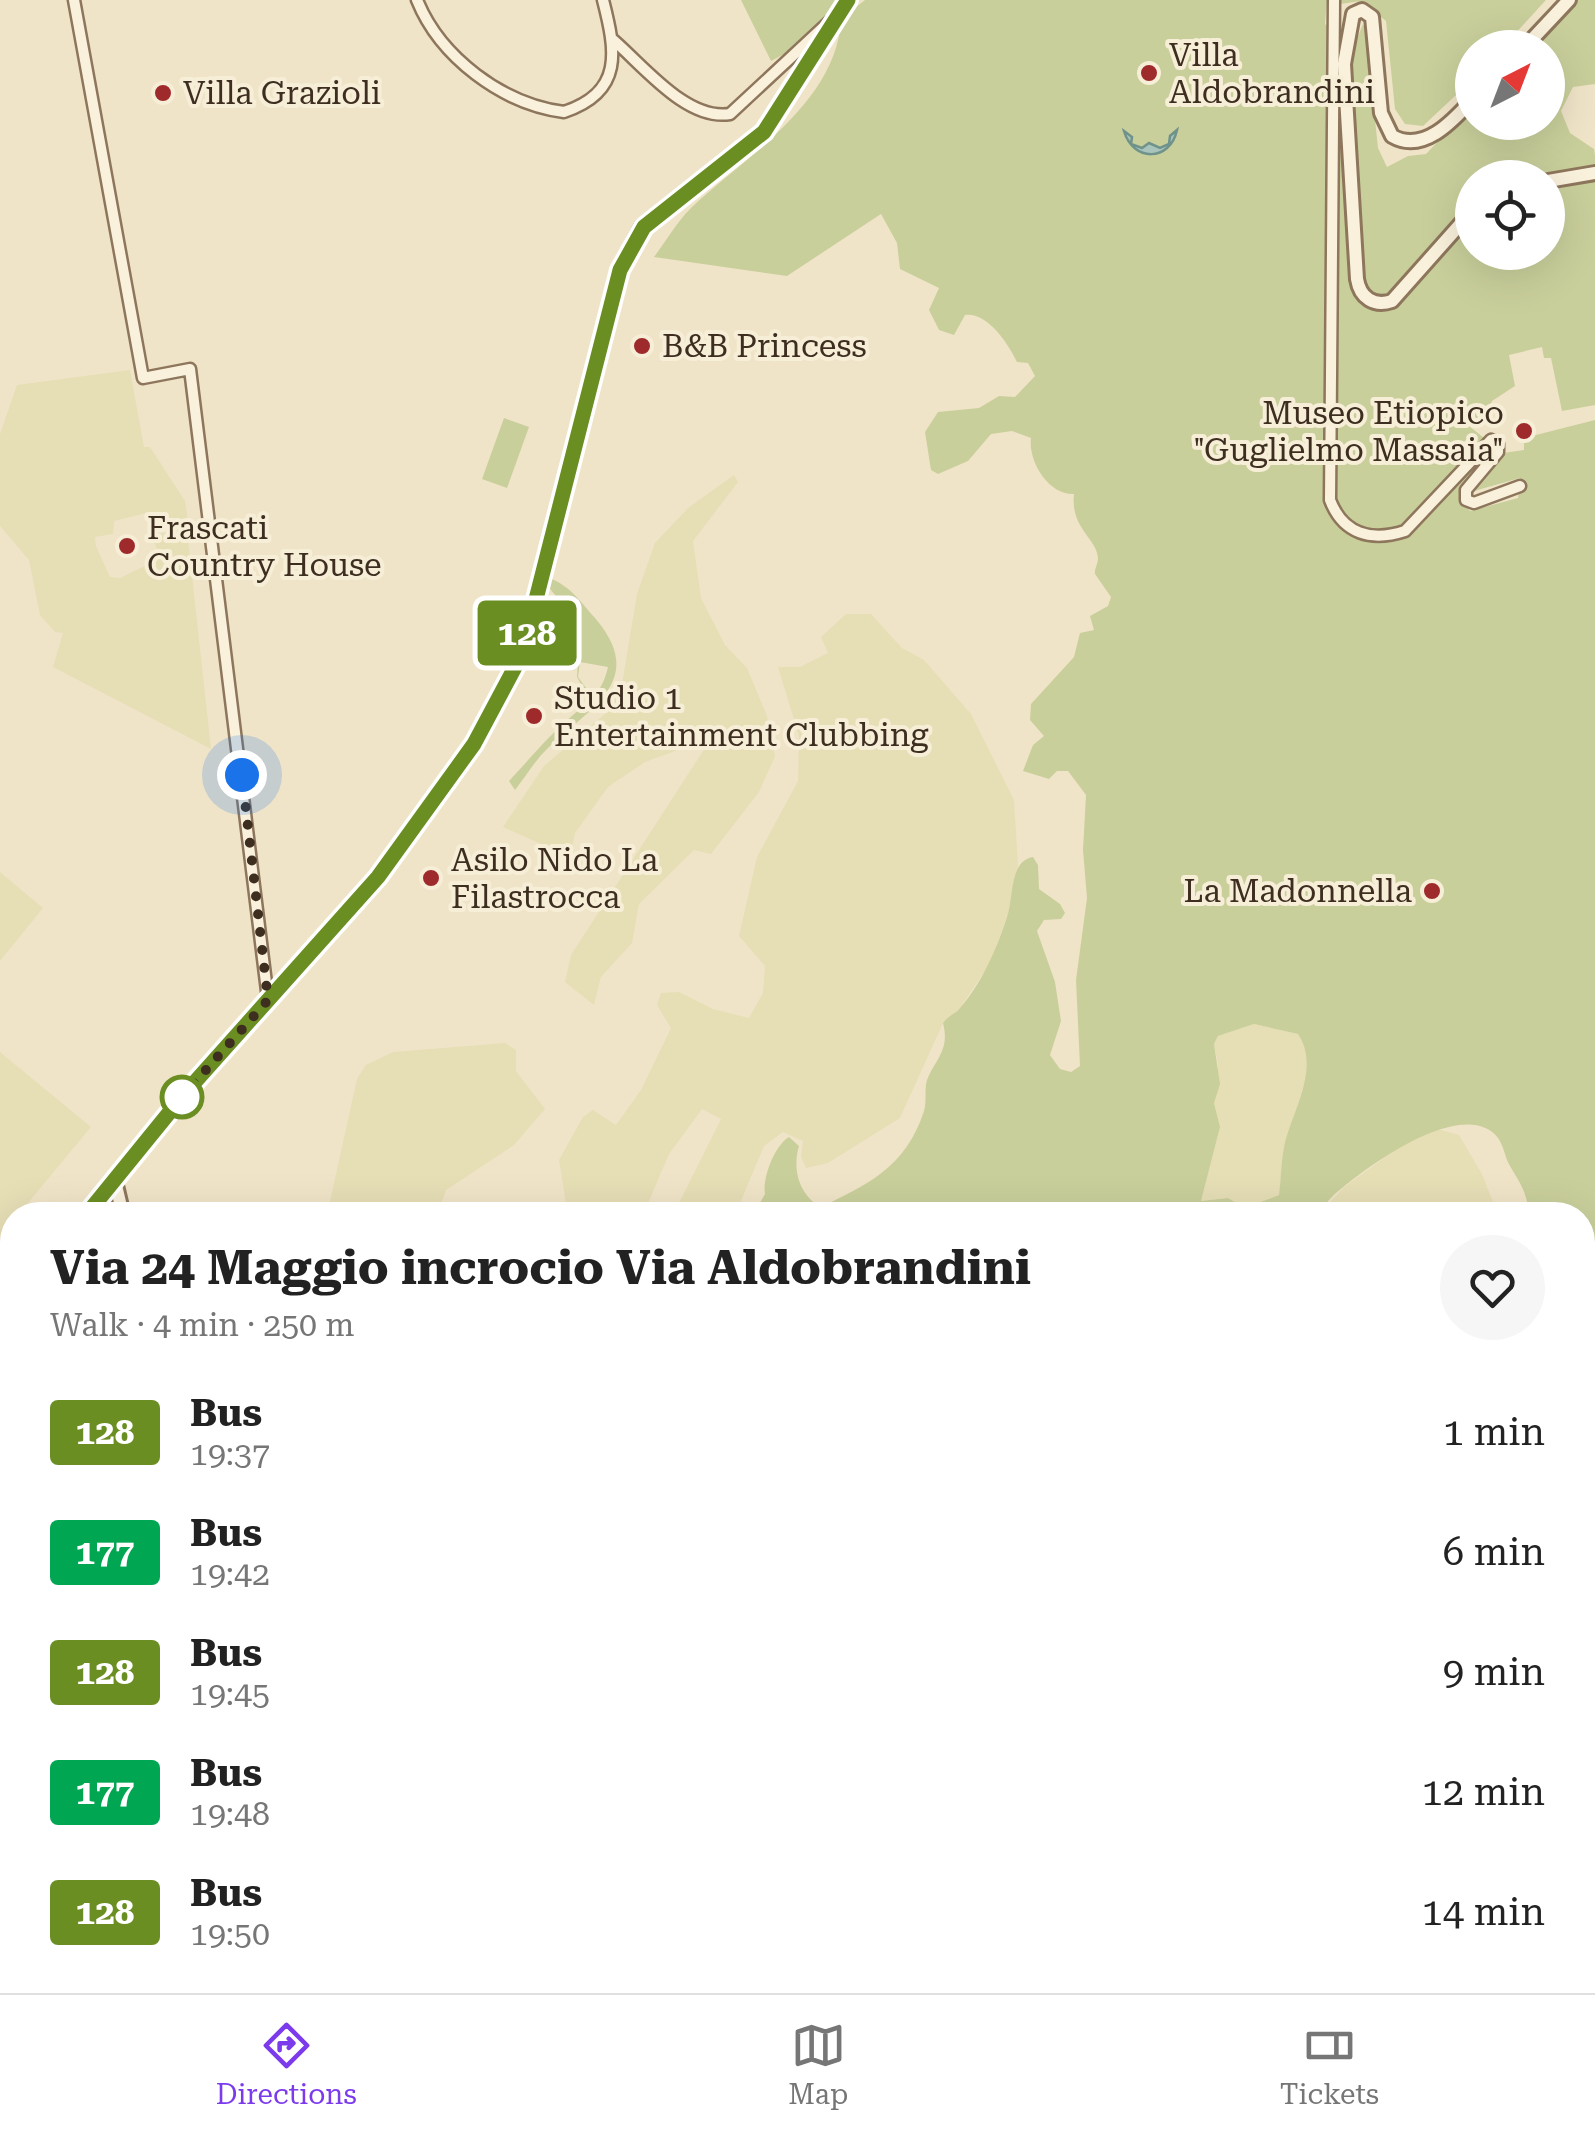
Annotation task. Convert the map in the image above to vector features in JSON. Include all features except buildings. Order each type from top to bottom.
[{"type":"main road","points":[[97,1202],[402,845],[474,744],[522,654],[620,270],[644,227],[764,132],[844,6]]},
{"type":"street","points":[[74,0],[144,378],[190,369],[268,1000]]},
{"type":"street","points":[[416,0],[446,49],[505,92],[546,110],[564,112],[597,95],[612,70],[611,37],[602,0]]},
{"type":"street","points":[[1334,0],[1326,481],[1336,517],[1368,536],[1405,531],[1488,440],[1496,442],[1499,450],[1466,490],[1466,500],[1474,503],[1520,486]]},
{"type":"street","points":[[1541,30],[1569,0]]},
{"type":"street","points":[[611,37],[692,108],[712,117],[730,114],[844,6]]},
{"type":"street","points":[[1455,115],[1429,137],[1409,142],[1392,136],[1381,113],[1372,17],[1362,10],[1350,19],[1344,64],[1356,279],[1362,295],[1376,303],[1392,301],[1455,230]]},
{"type":"street","points":[[1335,15],[1350,19]]},
{"type":"street","points":[[772,72],[786,68],[798,76],[792,92]]},
{"type":"street","points":[[1565,178],[1595,173]]},
{"type":"street","points":[[114,1181],[120,1202]]},
{"type":"shaded area","points":[[130,370],[144,447],[150,447],[185,501],[188,522],[162,526],[146,513],[114,521],[113,534],[95,537],[96,546],[110,577],[120,578],[161,558],[151,535],[187,530],[211,749],[53,667],[63,633],[55,632],[40,615],[29,560],[0,526],[0,434],[17,385]]},
{"type":"shaded area","points":[[734,475],[738,482],[693,541],[701,598],[725,645],[747,668],[767,716],[775,756],[759,792],[711,854],[694,850],[639,904],[632,943],[601,977],[594,1005],[565,982],[571,955],[705,748],[694,744],[645,762],[608,787],[575,833],[570,857],[503,827],[544,766],[606,713],[621,690],[637,594],[655,543],[688,508]]},
{"type":"shaded area","points":[[846,614],[871,614],[902,648],[924,660],[971,714],[1014,800],[1018,865],[1012,903],[990,963],[960,1008],[943,1023],[900,1118],[828,1163],[806,1168],[801,1157],[803,1141],[783,1132],[764,1146],[740,1202],[680,1202],[721,1119],[702,1109],[669,1154],[649,1202],[566,1202],[559,1160],[583,1117],[593,1110],[616,1125],[641,1090],[671,1028],[657,1005],[661,993],[679,992],[713,1009],[749,1018],[763,993],[765,966],[739,936],[757,857],[798,781],[799,736],[778,667],[800,667],[828,653],[821,637]]},
{"type":"shaded area","points":[[0,872],[43,908],[0,961]]},
{"type":"shaded area","points":[[1254,1024],[1298,1034],[1308,1049],[1306,1078],[1284,1147],[1279,1195],[1261,1202],[1235,1202],[1228,1198],[1201,1201],[1220,1127],[1214,1103],[1218,1064],[1214,1044],[1218,1036]]},
{"type":"shaded area","points":[[505,1043],[516,1050],[516,1071],[545,1109],[514,1145],[446,1190],[442,1202],[330,1202],[357,1079],[366,1065],[393,1052]]},
{"type":"shaded area","points":[[0,1052],[91,1127],[29,1202],[0,1202]]},
{"type":"shaded area","points":[[1437,1129],[1459,1135],[1493,1202],[1330,1202],[1344,1187],[1398,1148]]},
{"type":"green space","points":[[741,0],[844,0],[788,52],[771,61]]},
{"type":"green space","points":[[865,0],[1327,0],[1325,24],[1329,28],[1338,128],[1341,68],[1348,61],[1363,24],[1372,48],[1368,54],[1378,148],[1387,167],[1408,156],[1426,154],[1455,124],[1455,140],[1565,140],[1565,121],[1570,133],[1594,149],[1595,405],[1562,411],[1551,358],[1544,358],[1542,347],[1509,355],[1515,386],[1492,401],[1483,423],[1469,426],[1503,453],[1524,450],[1524,438],[1595,420],[1595,1202],[1527,1202],[1498,1138],[1482,1127],[1462,1125],[1438,1130],[1388,1155],[1328,1202],[1261,1202],[1279,1195],[1284,1147],[1303,1090],[1307,1061],[1298,1034],[1254,1024],[1218,1036],[1214,1044],[1220,1084],[1214,1103],[1220,1127],[1201,1201],[1228,1198],[1235,1202],[831,1202],[883,1172],[907,1147],[924,1111],[927,1080],[943,1047],[943,1023],[960,1008],[982,976],[1007,917],[1016,872],[1025,860],[1033,857],[1038,865],[1039,889],[1060,904],[1065,913],[1061,919],[1044,920],[1037,931],[1055,982],[1061,1021],[1050,1055],[1060,1069],[1071,1072],[1080,1066],[1076,980],[1087,898],[1083,850],[1086,795],[1068,771],[1057,771],[1049,779],[1023,771],[1033,745],[1044,736],[1030,720],[1031,704],[1074,657],[1080,633],[1094,630],[1090,616],[1108,606],[1111,597],[1095,574],[1097,552],[1076,516],[1074,494],[1048,483],[1036,466],[1031,438],[1012,431],[991,434],[968,461],[938,474],[931,470],[925,432],[938,412],[979,408],[999,396],[1015,397],[1035,376],[1028,363],[1017,362],[1002,338],[981,318],[965,315],[954,335],[939,330],[929,310],[939,288],[900,269],[897,243],[881,214],[787,276],[654,257],[691,208],[762,147],[806,102],[836,49],[841,19]],"holes":[[[1520,478],[1518,498],[1470,511],[1462,501],[1467,493]]]},
{"type":"green space","points":[[1340,0],[1546,0],[1519,30],[1455,30],[1455,96],[1423,126],[1405,124],[1395,109],[1386,21],[1361,1],[1340,4]]},
{"type":"green space","points":[[1576,0],[1595,0],[1595,84],[1573,87],[1565,103],[1565,30],[1547,30]]},
{"type":"green space","points":[[504,418],[529,427],[507,488],[482,479]]},
{"type":"green space","points":[[550,578],[575,595],[610,640],[616,659],[615,676],[596,705],[544,752],[515,790],[509,781],[592,698],[608,667],[580,662],[578,677],[583,688],[577,677],[578,661],[552,657],[547,638],[559,600],[547,585]]},
{"type":"green space","points":[[789,1137],[799,1146],[797,1172],[813,1202],[760,1202],[779,1147]]},
{"type":"water","points":[[1177,130],[1173,141],[1160,153],[1143,153],[1131,144],[1142,148],[1149,143],[1160,148],[1169,144],[1170,136]]},
{"type":"bus line","name":"128","points":[[97,1202],[186,1092],[378,877],[474,744],[522,654],[620,270],[644,227],[764,132],[808,70],[824,32],[848,0]]},
{"type":"place","name":"Villa Aldobrandini","points":[[1149,73]]},
{"type":"place","name":"Villa Grazioli","points":[[163,93]]},
{"type":"place","name":"B&B Princess","points":[[642,346]]},
{"type":"place","name":"Museo Etiopico \"Guglielmo Massaia\"","points":[[1524,431]]},
{"type":"place","name":"Frascati Country House","points":[[127,546]]},
{"type":"place","name":"Studio 1 Entertainment Clubbing","points":[[534,716]]},
{"type":"place","name":"Asilo Nido La Filastrocca","points":[[431,878]]},
{"type":"place","name":"La Madonnella","points":[[1432,891]]},
{"type":"route","points":[[182,1097],[268,1000],[242,775]]}]
